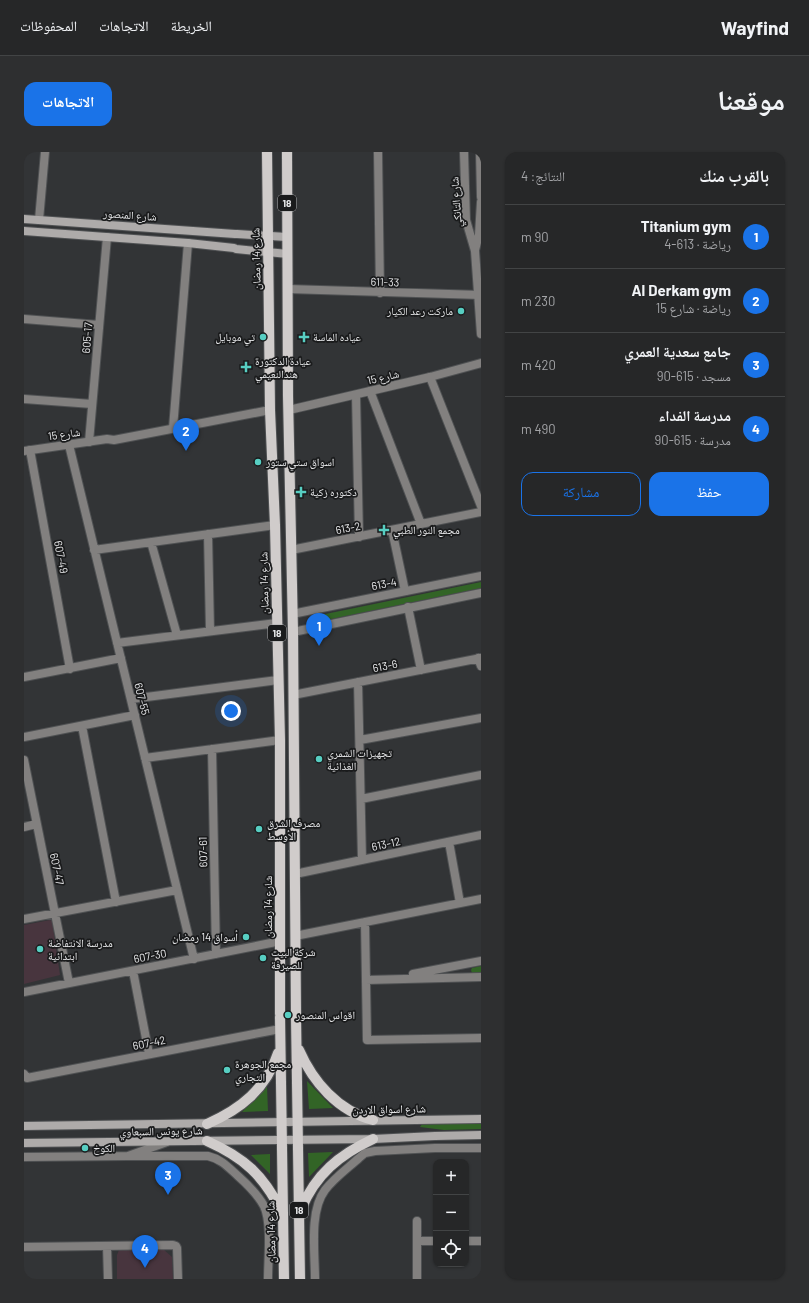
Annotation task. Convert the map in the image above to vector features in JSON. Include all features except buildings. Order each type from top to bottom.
[{"type":"main road","name":"شارع 14 رمضان","points":[[267,152],[270,408],[275,525],[280,740],[280,1045],[284,1279]]},
{"type":"main road","name":"18","points":[[287,152],[289,410],[293,632],[292,695],[300,1279]]},
{"type":"main road","name":"شارع المنصور","points":[[24,219],[288,237]]},
{"type":"main road","points":[[24,231],[188,243],[288,254]]},
{"type":"main road","points":[[207,1124],[225,1116],[241,1105],[254,1093],[274,1064],[280,1045]]},
{"type":"main road","points":[[297,1045],[306,1065],[318,1083],[334,1099],[353,1113],[373,1120]]},
{"type":"main road","name":"شارع اسواق الاردن","points":[[298,1123],[373,1120],[481,1119]]},
{"type":"main road","name":"شارع يونس السبعاوي","points":[[24,1126],[298,1123]]},
{"type":"main road","points":[[298,1140],[481,1135]]},
{"type":"main road","points":[[299,1213],[313,1186],[334,1163],[346,1154],[374,1139]]},
{"type":"main road","name":"شارع يونس السبعاوي","points":[[24,1143],[298,1140]]},
{"type":"main road","points":[[207,1141],[227,1150],[245,1162],[265,1183],[273,1194],[283,1213]]},
{"type":"street","points":[[39,220],[45,152]]},
{"type":"street","points":[[378,152],[380,293]]},
{"type":"street","name":"شارع التانكي","points":[[464,152],[466,220],[475,250],[480,295],[481,334]]},
{"type":"street","points":[[480,152],[481,197]]},
{"type":"street","name":"شارع التانكي","points":[[475,250],[479,235],[481,202]]},
{"type":"street","name":"605-17","points":[[88,442],[107,237]]},
{"type":"street","points":[[174,427],[188,243]]},
{"type":"street","name":"611-33","points":[[288,288],[380,293],[480,295]]},
{"type":"street","points":[[24,319],[99,325]]},
{"type":"street","name":"شارع 15","points":[[289,410],[480,365]]},
{"type":"street","points":[[430,377],[481,506]]},
{"type":"street","points":[[370,391],[421,524]]},
{"type":"street","points":[[356,394],[359,537]]},
{"type":"street","points":[[24,399],[92,404]]},
{"type":"street","name":"شارع 15","points":[[27,450],[114,440],[270,408]]},
{"type":"street","name":"607-55","points":[[69,445],[194,958]]},
{"type":"street","name":"607-49","points":[[27,450],[70,669]]},
{"type":"street","name":"613-2","points":[[291,550],[481,512]]},
{"type":"street","points":[[94,550],[275,525]]},
{"type":"street","points":[[392,530],[405,591]]},
{"type":"street","points":[[208,534],[210,631]]},
{"type":"street","points":[[151,542],[177,635]]},
{"type":"street","name":"613-4","points":[[292,614],[481,576]]},
{"type":"street","points":[[293,632],[481,593]]},
{"type":"street","points":[[408,607],[421,670]]},
{"type":"street","points":[[117,643],[277,623]]},
{"type":"street","points":[[24,677],[121,658]]},
{"type":"street","name":"613-6","points":[[292,695],[421,670],[480,661]]},
{"type":"street","points":[[131,699],[278,680]]},
{"type":"street","points":[[358,682],[362,860]]},
{"type":"street","points":[[24,737],[135,716]]},
{"type":"street","points":[[360,740],[481,718]]},
{"type":"street","points":[[82,726],[116,902]]},
{"type":"street","points":[[145,758],[280,740]]},
{"type":"street","name":"607-61","points":[[212,749],[216,954]]},
{"type":"street","name":"607-47","points":[[24,760],[69,983]]},
{"type":"street","points":[[361,799],[481,775]]},
{"type":"street","points":[[24,827],[36,824]]},
{"type":"street","name":"613-12","points":[[295,874],[481,835]]},
{"type":"street","points":[[449,842],[460,903]]},
{"type":"street","points":[[24,920],[177,890]]},
{"type":"street","points":[[295,936],[481,899]]},
{"type":"street","points":[[365,922],[367,1040],[481,1038]]},
{"type":"street","name":"607-30","points":[[24,992],[281,941]]},
{"type":"street","points":[[392,978],[481,961]]},
{"type":"street","points":[[133,971],[149,1054]]},
{"type":"street","points":[[366,980],[392,978],[481,977]]},
{"type":"street","name":"607-42","points":[[24,1074],[27,1078],[280,1029]]},
{"type":"street","points":[[435,1136],[435,1148]]},
{"type":"street","points":[[128,1156],[170,1142]]},
{"type":"street","points":[[315,1279],[315,1218],[317,1207],[325,1190],[365,1153],[375,1151],[435,1148],[481,1148]]},
{"type":"street","points":[[24,1157],[208,1156],[216,1158],[223,1162],[242,1180],[264,1206],[268,1223],[268,1279]]},
{"type":"street","points":[[417,1221],[417,1279]]},
{"type":"street","points":[[417,1241],[433,1241]]},
{"type":"street","points":[[469,1241],[481,1241]]},
{"type":"street","points":[[107,1246],[108,1279]]},
{"type":"street","points":[[24,1247],[176,1246],[178,1279]]},
{"type":"shaded area","name":"مدرسة الانتفاضة ابتدائية","points":[[50,920],[52,921],[60,975],[24,984],[24,925]]},
{"type":"shaded area","points":[[163,1249],[172,1257],[173,1279],[117,1279],[117,1255],[119,1250]]},
{"type":"green space","points":[[481,582],[481,588],[312,623],[309,620],[311,617]]},
{"type":"green space","points":[[481,966],[481,973],[472,973],[472,968]]},
{"type":"green space","points":[[307,1081],[333,1108],[309,1109]]},
{"type":"green space","points":[[267,1086],[268,1111],[242,1112]]},
{"type":"green space","points":[[481,1122],[481,1129],[444,1130],[420,1127],[422,1124]]},
{"type":"green space","points":[[333,1152],[309,1177],[308,1153]]},
{"type":"green space","points":[[270,1154],[270,1174],[251,1155]]},
{"type":"place","name":"ماركت رعد الكيار","points":[[461,311]]},
{"type":"place","name":"تي موبايل","points":[[263,337]]},
{"type":"place","name":"عياده الماسة","points":[[304,337]]},
{"type":"place","name":"عيادة الدكتورة هندالنعيمي","points":[[246,367]]},
{"type":"place","name":"Al Derkam gym","points":[[186,451]]},
{"type":"place","name":"اسواق ستي ستور","points":[[258,462]]},
{"type":"place","name":"دكتوره زكية","points":[[301,492]]},
{"type":"place","name":"مجمع النور الطبي","points":[[384,530]]},
{"type":"place","name":"Titanium gym","points":[[319,646]]},
{"type":"place","name":"تجهيزات الشمري الغذائية","points":[[319,759]]},
{"type":"place","name":"مصرف الشرق الأوسط","points":[[259,829]]},
{"type":"place","name":"أسواق 14 رمضان","points":[[246,937]]},
{"type":"place","name":"مدرسة الانتفاضة ابتدائية","points":[[40,949]]},
{"type":"place","name":"شركة البيت للصيرفة","points":[[263,958]]},
{"type":"place","name":"اقواس المنصور","points":[[288,1015]]},
{"type":"place","name":"مجمع الجوهرة التجاري","points":[[227,1070]]},
{"type":"place","name":"الكوخ","points":[[85,1148]]},
{"type":"place","name":"جامع سعدية العمري","points":[[168,1195]]},
{"type":"place","name":"مدرسة الفداء","points":[[145,1268]]}]
